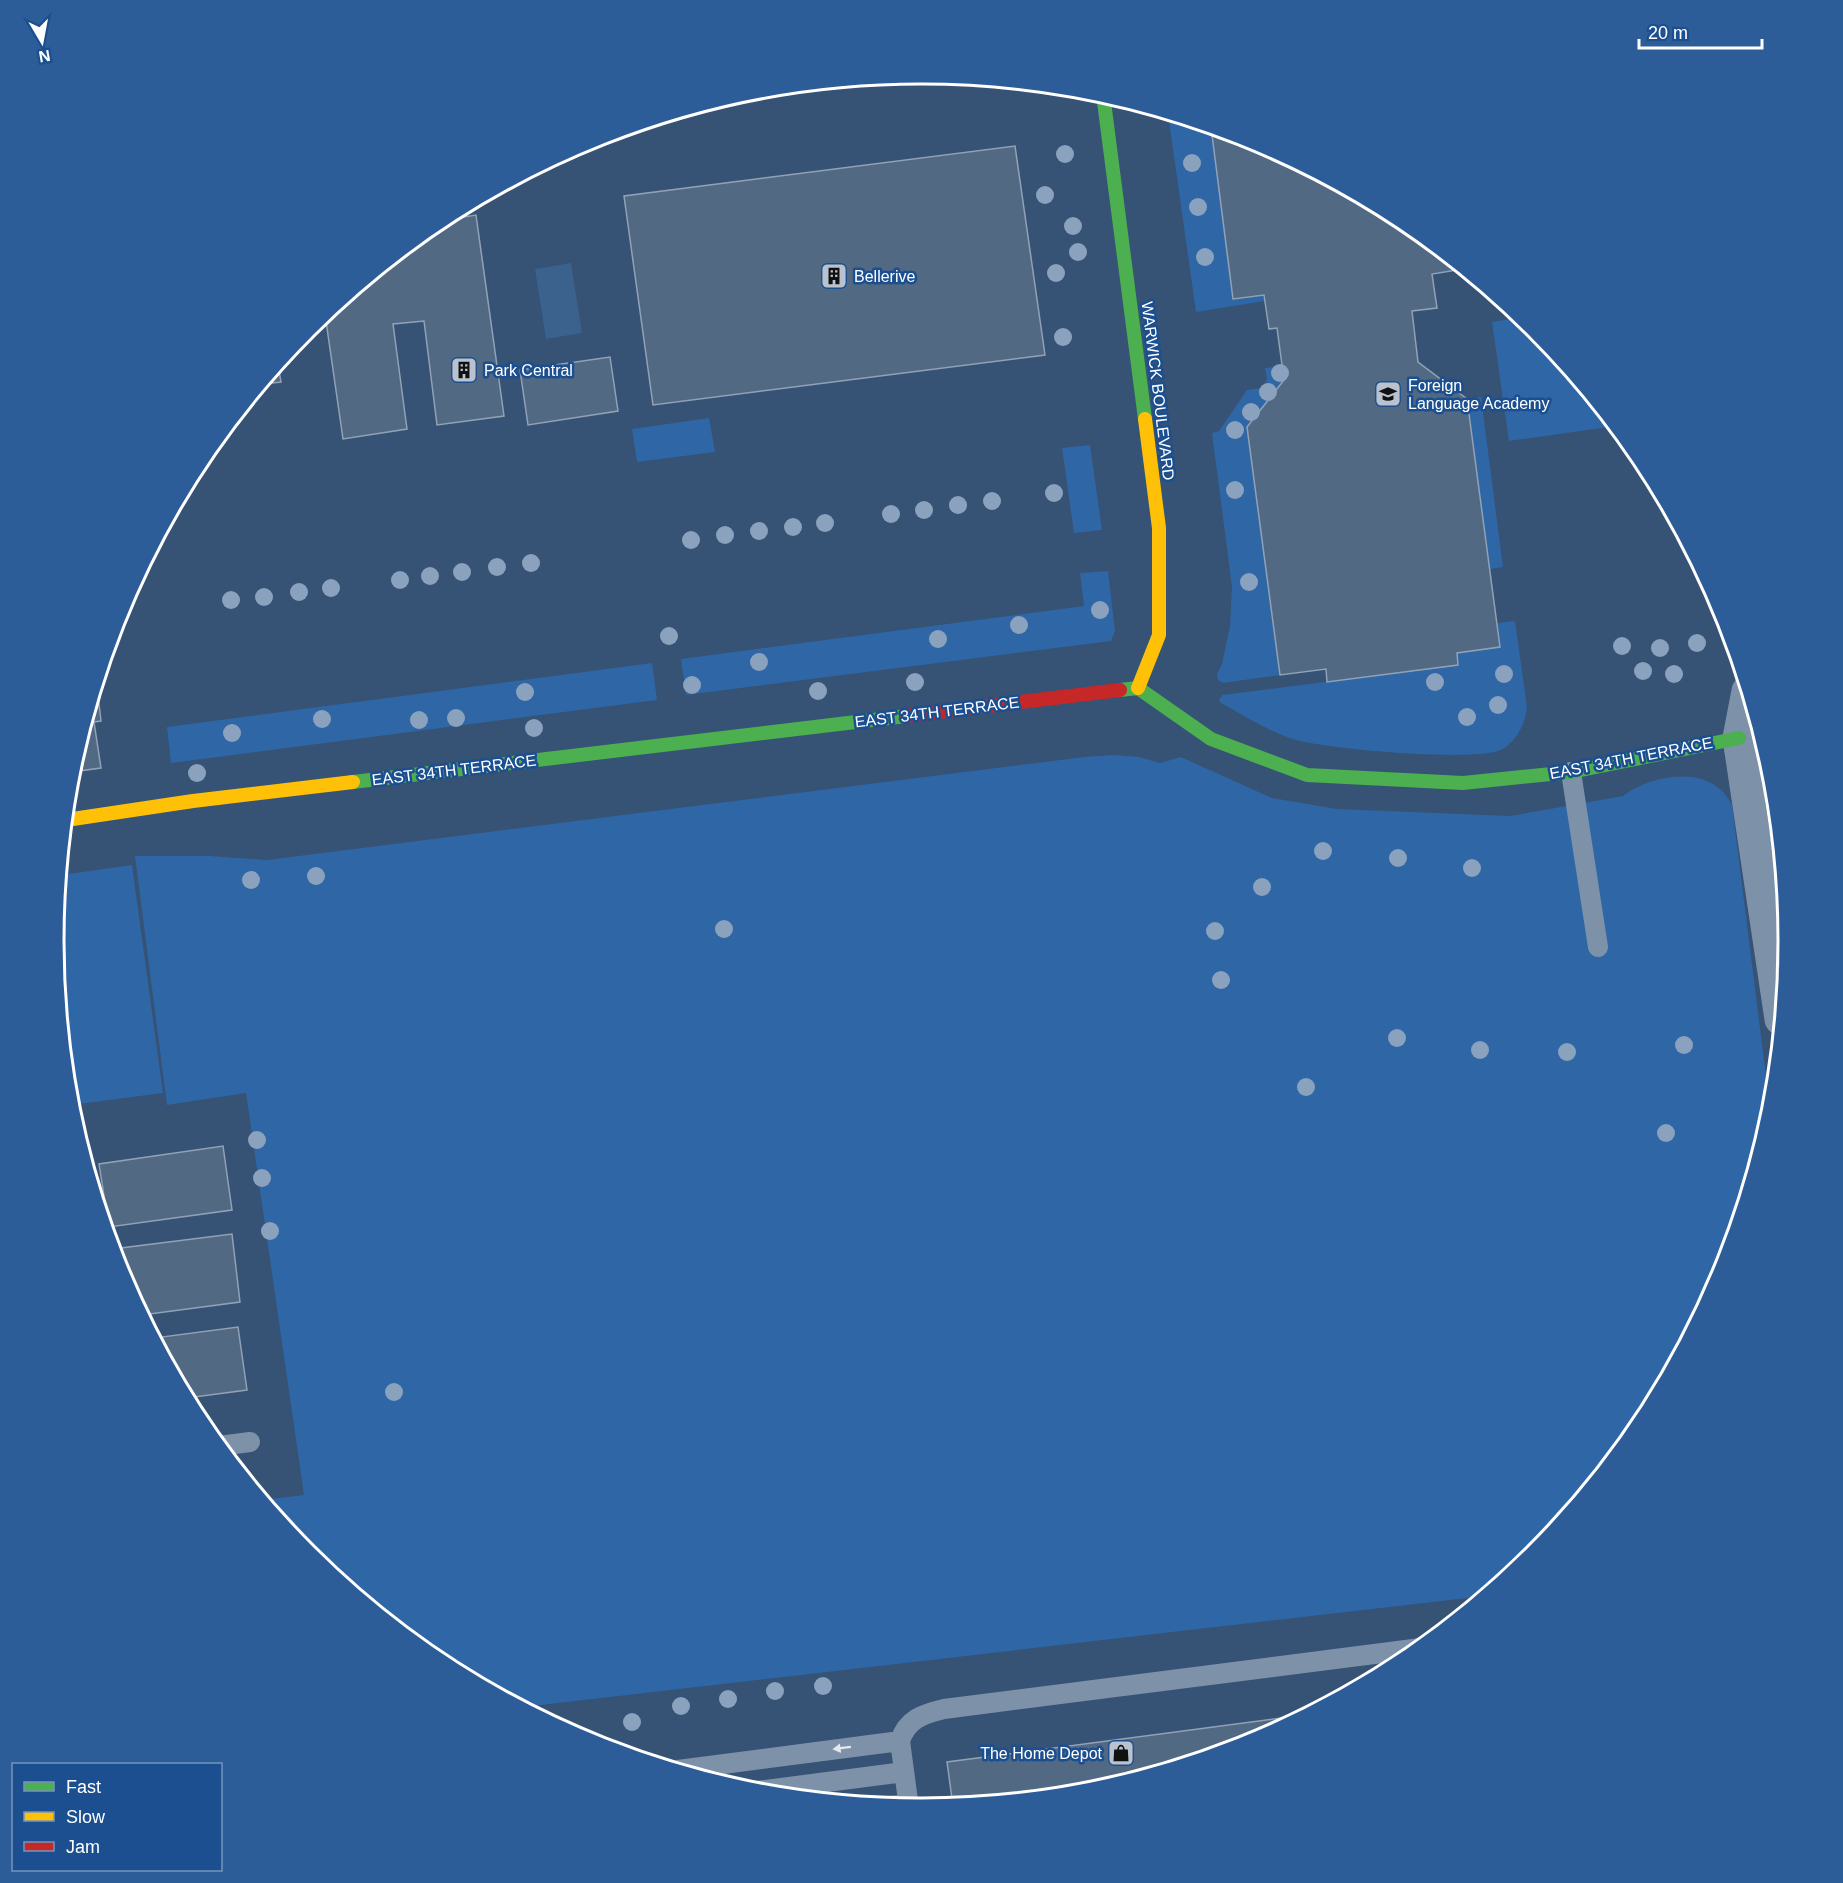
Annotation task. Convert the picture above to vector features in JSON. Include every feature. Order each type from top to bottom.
[{"type":"street","name":"WARWICK BOULEVARD","points":[[1104,105],[1160,528],[1160,635],[1138,688]]},
{"type":"street","name":"EAST 34TH TERRACE","points":[[74,818],[205,799],[1138,688],[1211,739],[1307,775],[1463,783],[1571,772],[1739,738]]},
{"type":"street","points":[[1745,707],[1739,738],[1777,993]]},
{"type":"lane","points":[[1571,772],[1598,947]]},
{"type":"lane","points":[[229,1445],[250,1442]]},
{"type":"lane","points":[[902,1798],[900,1741],[903,1731],[910,1723],[926,1713],[1403,1650]]},
{"type":"lane","points":[[696,1768],[900,1741]]},
{"type":"lane","points":[[787,1787],[903,1772]]},
{"type":"shaded area","points":[[1169,122],[1214,137],[1265,301],[1196,312]]},
{"type":"shaded area","points":[[571,263],[582,333],[546,339],[535,269]]},
{"type":"shaded area","points":[[1510,319],[1566,376],[1606,427],[1509,441],[1492,322]]},
{"type":"shaded area","points":[[1282,366],[1284,380],[1247,427],[1280,675],[1223,683],[1218,680],[1217,674],[1222,664],[1230,626],[1232,587],[1212,433],[1219,431],[1247,390],[1262,388],[1267,380],[1265,368]]},
{"type":"shaded area","points":[[1481,397],[1503,567],[1490,569],[1467,399]]},
{"type":"shaded area","points":[[709,418],[715,452],[637,462],[632,429]]},
{"type":"shaded area","points":[[1090,445],[1102,530],[1074,533],[1062,448]]},
{"type":"shaded area","points":[[1108,571],[1115,631],[1111,641],[686,695],[681,659],[1084,606],[1080,573]]},
{"type":"shaded area","points":[[1515,621],[1527,707],[1520,731],[1503,749],[1488,753],[1433,755],[1364,750],[1306,742],[1272,731],[1219,700],[1222,695],[1458,665],[1457,653],[1500,647],[1497,623]]},
{"type":"shaded area","points":[[652,663],[657,700],[171,763],[167,727]]},
{"type":"shaded area","points":[[1114,755],[1139,757],[1160,763],[1181,757],[1272,798],[1337,809],[1510,816],[1623,796],[1650,782],[1682,776],[1711,783],[1723,792],[1732,805],[1767,1081],[1762,1109],[1733,1217],[1690,1321],[1664,1370],[1634,1418],[1566,1507],[1473,1597],[534,1706],[493,1684],[445,1654],[356,1586],[271,1499],[304,1495],[246,1093],[167,1105],[135,856],[210,856],[267,860]]},
{"type":"shaded area","points":[[132,865],[163,1093],[80,1104],[66,998],[64,942],[67,874]]},
{"type":"building","points":[[1212,136],[1301,173],[1350,199],[1398,229],[1454,271],[1432,274],[1437,308],[1412,311],[1418,362],[1467,399],[1500,647],[1457,653],[1458,665],[1327,682],[1326,669],[1280,675],[1247,427],[1284,380],[1277,328],[1269,329],[1264,295],[1233,299]]},
{"type":"building","name":"Bellerive","points":[[1015,146],[1045,355],[653,405],[624,196]]},
{"type":"building","name":"Park Central","points":[[476,215],[504,416],[437,425],[424,321],[393,324],[407,429],[343,439],[327,326],[356,297],[400,262],[464,217]]},
{"type":"building","points":[[610,357],[618,411],[528,425],[520,370]]},
{"type":"building","points":[[279,373],[281,382],[271,383]]},
{"type":"building","points":[[99,703],[101,721],[94,722],[101,768],[82,771],[94,720]]},
{"type":"building","points":[[223,1146],[232,1210],[114,1226],[104,1198],[99,1164]]},
{"type":"building","points":[[232,1234],[240,1302],[150,1314],[122,1248]]},
{"type":"building","points":[[238,1327],[247,1390],[196,1397],[161,1337]]},
{"type":"building","name":"The Home Depot","points":[[1283,1718],[1197,1753],[1143,1769],[1089,1782],[1033,1791],[952,1797],[947,1762]]},
{"type":"traffic: fast","points":[[1104,105],[1145,419]]},
{"type":"traffic: fast","points":[[1120,690],[1138,688],[1211,739],[1307,775],[1463,783],[1571,772],[1739,738]]},
{"type":"traffic: fast","points":[[353,782],[906,716]]},
{"type":"traffic: slow","points":[[1138,688],[1159,635],[1159,528],[1145,419]]},
{"type":"traffic: slow","points":[[74,819],[193,801],[353,782]]},
{"type":"traffic: jam","points":[[906,716],[1120,690]]},
{"type":"place","name":"Bellerive","points":[[834,276]]},
{"type":"place","name":"Park Central","points":[[464,370]]},
{"type":"place","name":"Foreign Language Academy","points":[[1388,394]]},
{"type":"place","name":"The Home Depot","points":[[1121,1753]]}]
